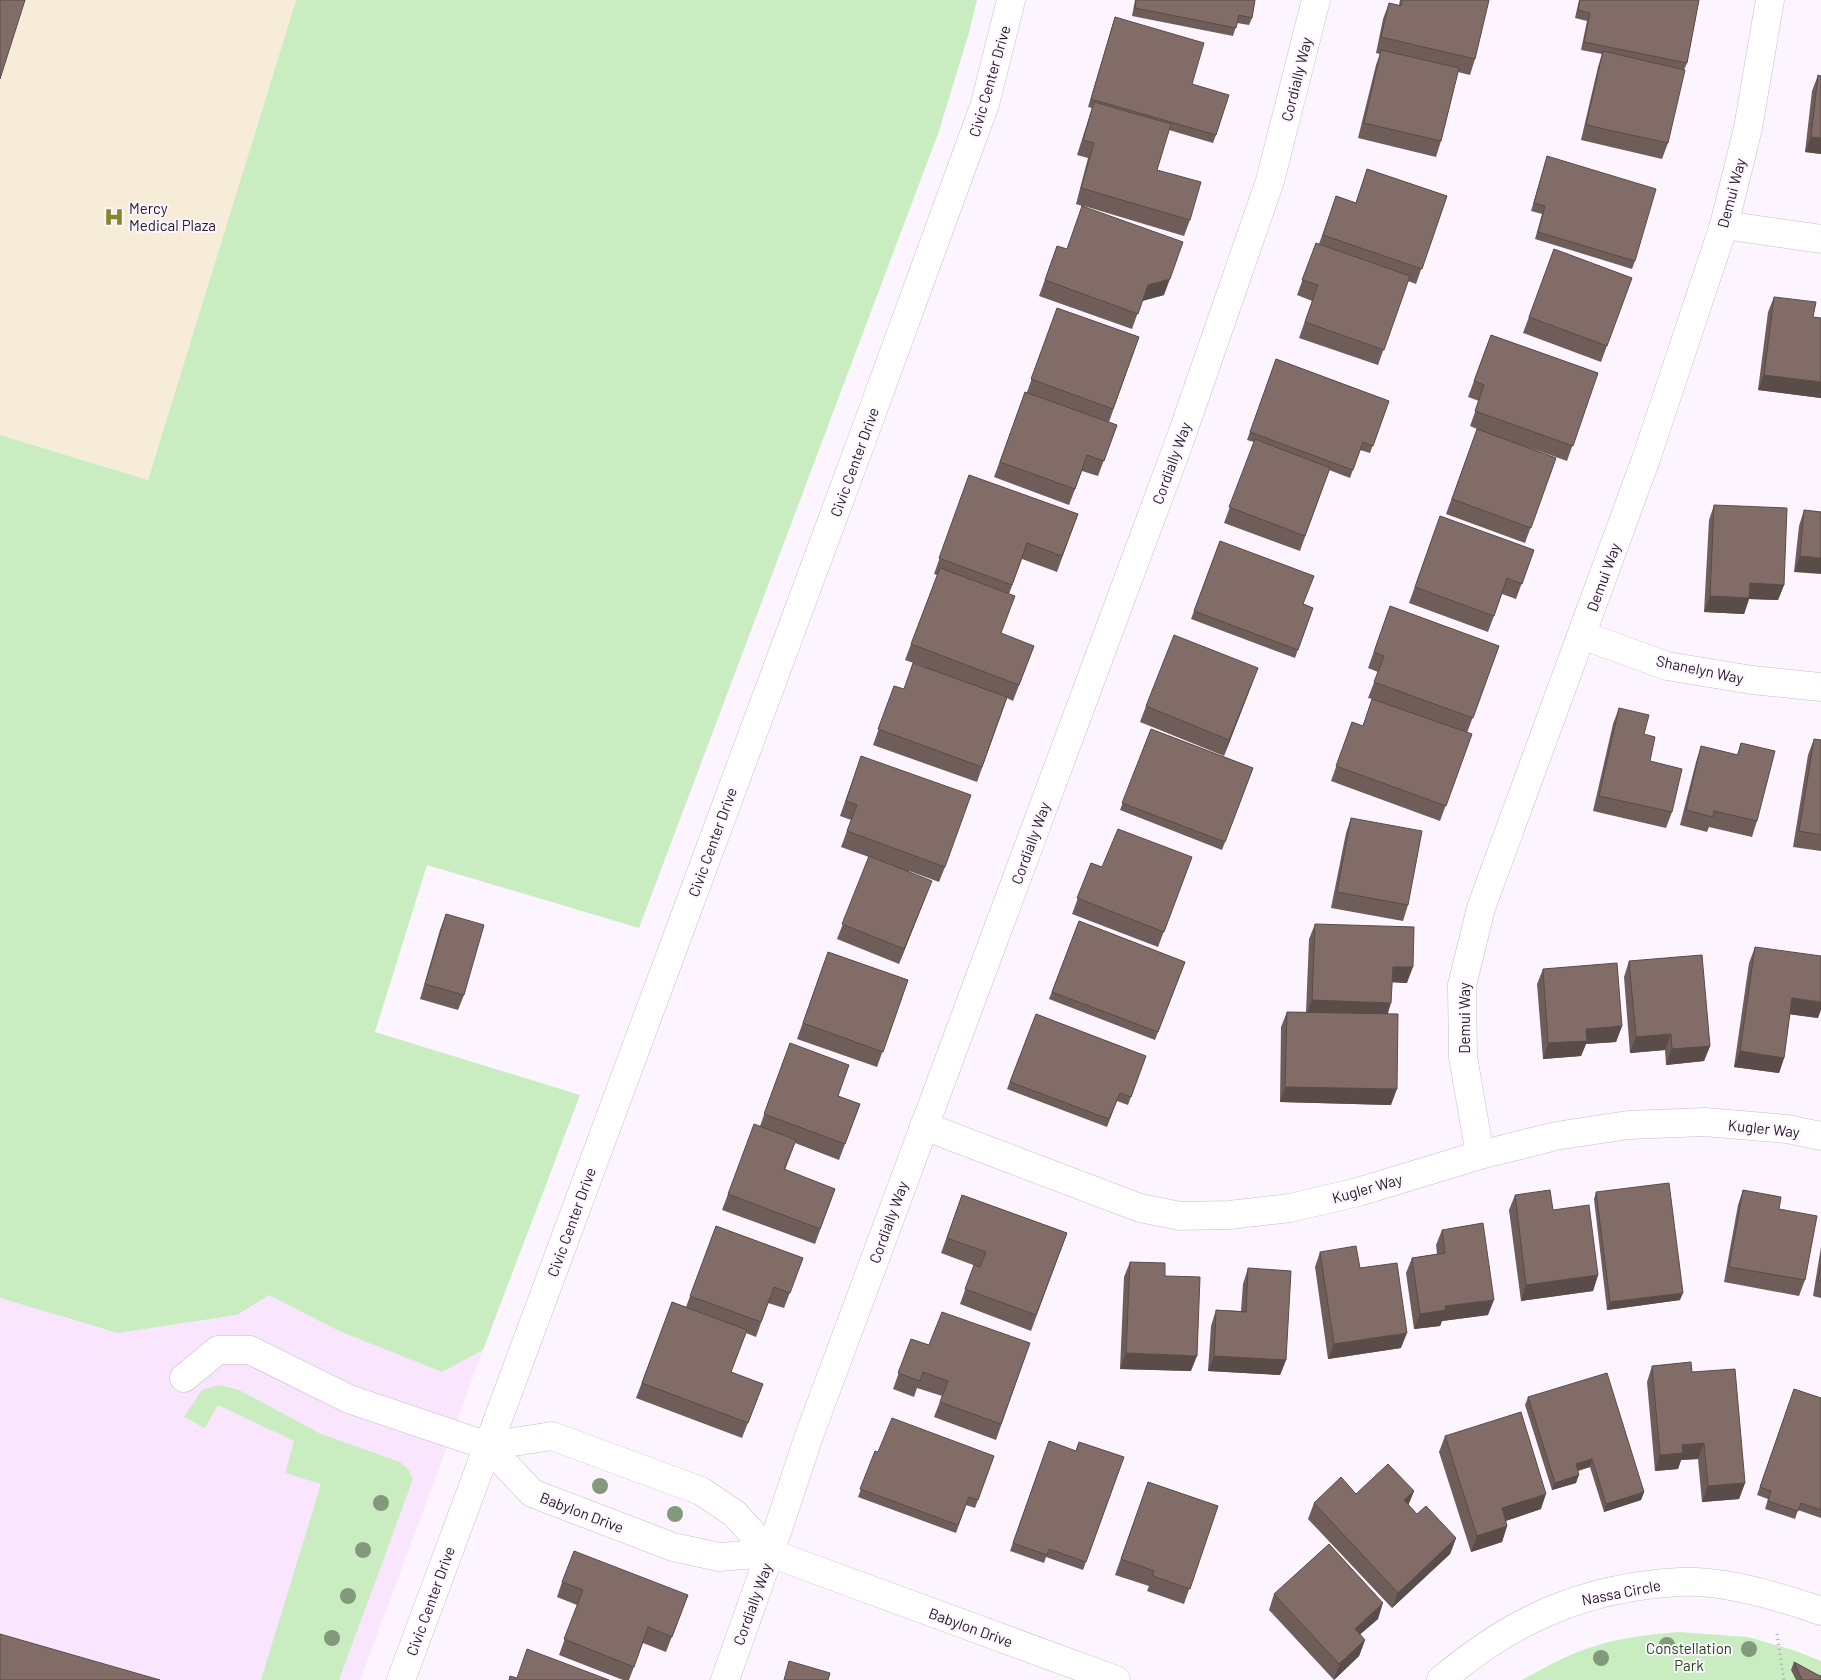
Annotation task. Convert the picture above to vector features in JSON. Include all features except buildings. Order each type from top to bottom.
[{"type":"street","name":"Civic Center Drive","points":[[401,1680],[870,419],[985,104],[1012,0]]},
{"type":"street","name":"Cordially Way","points":[[725,1680],[809,1436],[1180,440],[1224,316],[1270,181],[1316,0]]},
{"type":"street","name":"Demui Way","points":[[1480,1154],[1464,1056],[1462,985],[1480,908],[1646,459],[1724,225],[1748,128],[1770,0]]},
{"type":"street","points":[[1724,225],[1821,239]]},
{"type":"street","name":"Shanelyn Way","points":[[1582,635],[1668,666],[1752,680],[1821,687]]},
{"type":"street","name":"Kugler Way","points":[[924,1126],[1140,1208],[1180,1216],[1229,1215],[1290,1208],[1358,1192],[1480,1154],[1556,1136],[1628,1125],[1704,1122],[1787,1129],[1821,1136]]},
{"type":"street","points":[[184,1378],[218,1350],[250,1350],[349,1399],[488,1446]]},
{"type":"street","name":"Babylon Drive","points":[[488,1446],[552,1436],[701,1491],[735,1514],[770,1553]]},
{"type":"street","name":"Babylon Drive","points":[[488,1446],[532,1493],[673,1547],[719,1557],[770,1553],[1116,1680]]},
{"type":"street","name":"Nassa Circle","points":[[1441,1680],[1492,1640],[1526,1621],[1552,1608],[1585,1597],[1622,1589],[1681,1582],[1714,1584],[1782,1599],[1821,1611]]},
{"type":"path","points":[[1777,1634],[1784,1680]]},
{"type":"shaded area","name":"Mercy Medical Plaza","points":[[0,0],[296,0],[148,480],[0,435]]},
{"type":"shaded area","points":[[269,1295],[339,1331],[442,1372],[483,1350],[360,1680],[0,1680],[0,1298],[118,1333],[237,1315]]},
{"type":"green space","points":[[296,0],[977,0],[939,131],[639,928],[427,865],[375,1032],[580,1095],[483,1350],[442,1372],[339,1331],[269,1295],[237,1315],[118,1333],[0,1298],[0,435],[148,480]]},
{"type":"green space","points":[[219,1385],[239,1390],[321,1434],[400,1462],[408,1469],[413,1479],[339,1680],[261,1680],[321,1484],[285,1473],[294,1441],[218,1405],[205,1428],[184,1417],[202,1390]]},
{"type":"green space","name":"Constellation Park","points":[[1678,1632],[1748,1637],[1793,1650],[1821,1661],[1821,1680],[1522,1680],[1564,1658],[1602,1644],[1627,1638]]},
{"type":"place","name":"Mercy Medical Plaza","points":[[114,217]]}]
